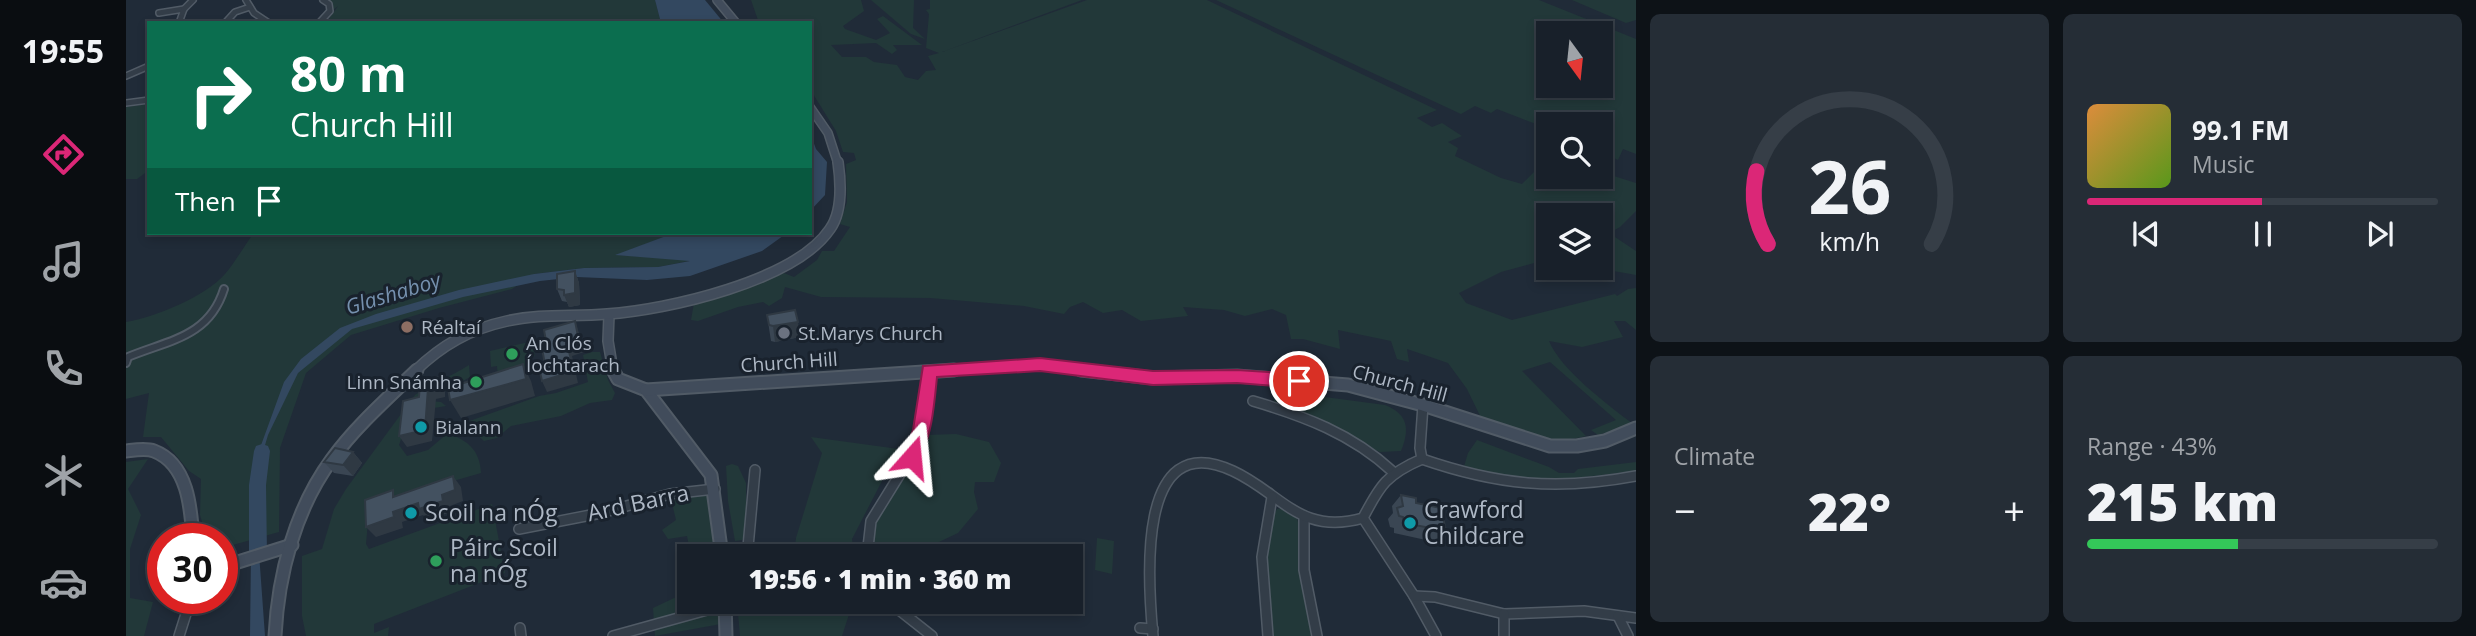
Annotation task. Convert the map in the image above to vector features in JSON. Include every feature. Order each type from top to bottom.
[{"type":"street","points":[[180,21],[184,9],[193,0]]},
{"type":"street","points":[[246,0],[267,21]]},
{"type":"street","points":[[321,21],[330,11],[330,4],[323,0]]},
{"type":"street","points":[[717,0],[734,21]]},
{"type":"street","points":[[227,21],[235,12],[250,7]]},
{"type":"street","points":[[159,13],[184,9]]},
{"type":"street","points":[[126,76],[147,67]]},
{"type":"street","points":[[126,103],[147,100]]},
{"type":"street","points":[[275,636],[278,594],[292,545],[314,490],[332,460],[368,418],[424,363],[452,341],[489,326],[527,318],[558,314],[609,315],[708,295],[782,268],[806,253],[829,232],[840,204],[840,175],[834,147],[824,123],[812,109]]},
{"type":"street","points":[[126,363],[128,357],[143,350],[185,338],[201,329],[220,304],[225,289]]},
{"type":"street","points":[[609,315],[608,341],[613,372],[618,379],[646,390],[703,463],[715,489],[721,544]]},
{"type":"street","name":"Church Hill","points":[[646,390],[1040,365],[1153,378],[1237,376],[1348,386],[1423,405],[1550,446],[1593,444],[1636,428]]},
{"type":"street","points":[[868,544],[870,528],[878,507],[918,445],[929,371]]},
{"type":"street","points":[[1267,405],[1270,395]]},
{"type":"street","points":[[1254,401],[1348,439],[1376,455],[1392,471]]},
{"type":"street","points":[[1422,459],[1423,405]]},
{"type":"street","points":[[126,451],[152,450],[170,462],[183,479],[192,523]]},
{"type":"street","points":[[1139,628],[1153,633],[1150,597],[1154,520],[1159,497],[1171,474],[1184,466],[1207,463],[1236,472],[1272,498],[1304,516],[1343,524],[1363,518],[1382,481],[1392,471],[1422,459],[1467,476],[1523,485],[1573,485],[1636,476]]},
{"type":"street","points":[[748,544],[755,470]]},
{"type":"street","name":"Ard Barra","points":[[519,529],[567,517],[601,513],[670,494],[715,489]]},
{"type":"street","points":[[1268,636],[1261,580],[1272,498]]},
{"type":"street","points":[[1304,516],[1304,570],[1317,636]]},
{"type":"street","points":[[1363,518],[1414,596],[1436,636]]},
{"type":"street","points":[[238,561],[292,545]]},
{"type":"street","points":[[1414,596],[1435,597],[1504,614],[1584,611],[1636,618]]},
{"type":"street","points":[[179,634],[186,614]]},
{"type":"street","points":[[613,636],[690,614]]},
{"type":"street","points":[[725,614],[726,636]]},
{"type":"street","points":[[904,614],[932,636]]},
{"type":"street","points":[[1504,614],[1504,636]]},
{"type":"street","points":[[1618,616],[1628,636]]},
{"type":"green space","points":[[323,0],[655,0],[660,21],[327,21],[338,6],[332,11]]},
{"type":"green space","points":[[751,0],[861,0],[864,11],[843,26],[845,29],[876,40],[890,33],[877,19],[883,16],[922,45],[893,45],[897,50],[892,54],[876,43],[831,45],[842,57],[866,57],[874,62],[897,65],[905,77],[918,80],[926,71],[936,70],[928,56],[939,53],[926,48],[929,14],[926,10],[930,9],[930,0],[1082,0],[942,52],[1087,0],[1207,0],[1437,110],[1417,118],[1432,127],[1442,123],[1462,136],[1448,142],[1458,148],[1455,156],[1501,178],[1522,184],[1536,170],[1536,189],[1613,189],[1613,176],[1636,183],[1636,211],[1613,231],[1613,203],[1536,203],[1536,263],[1501,272],[1459,293],[1466,303],[1512,320],[1615,294],[1617,296],[1628,289],[1636,288],[1636,330],[1625,321],[1614,321],[1623,337],[1582,347],[1549,341],[1574,375],[1633,424],[1598,435],[1591,430],[1616,420],[1550,362],[1522,371],[1586,436],[1547,439],[1483,422],[1467,389],[1448,363],[1407,349],[1409,362],[1397,359],[1391,341],[1338,330],[1340,349],[1303,339],[1291,339],[1286,315],[1272,309],[1245,316],[1224,310],[1183,307],[1188,316],[1141,321],[1122,310],[1103,313],[1083,302],[1070,307],[1064,314],[1024,306],[930,298],[821,297],[785,287],[782,298],[769,306],[763,302],[738,307],[698,321],[691,320],[694,303],[784,273],[794,277],[817,260],[822,251],[834,251],[850,227],[840,224],[847,202],[846,164],[856,160],[854,153],[843,152],[836,131],[812,92],[812,21],[758,21]]},
{"type":"green space","points":[[871,0],[914,0],[913,28],[925,39],[911,34]]},
{"type":"green space","points":[[1216,0],[1539,0],[1591,21],[1536,21],[1536,98],[1614,98],[1614,30],[1636,39],[1636,154],[1623,149],[1618,160],[1613,158],[1613,112],[1536,112],[1536,124],[1497,109],[1491,113],[1475,106],[1461,114]]},
{"type":"green space","points":[[1572,0],[1636,0],[1636,20],[1626,23]]},
{"type":"green space","points":[[147,104],[147,172],[137,179],[126,179],[126,107]]},
{"type":"green space","points":[[253,235],[669,235],[617,255],[694,260],[658,267],[584,268],[534,274],[512,289],[351,335],[306,373],[280,448],[279,532],[238,544],[238,523],[202,523],[201,479],[189,471],[161,437],[143,437],[149,393],[126,399],[126,322],[165,311],[193,298],[225,274]]},
{"type":"green space","points":[[1613,236],[1636,251],[1636,275],[1613,271]]},
{"type":"green space","points":[[533,341],[533,370],[498,379],[497,366],[491,367],[490,351]]},
{"type":"green space","points":[[600,352],[608,380],[615,393],[612,400],[590,403],[561,416],[511,426],[497,438],[484,441],[464,423],[588,382],[583,355]]},
{"type":"green space","points":[[469,365],[470,377],[427,401],[441,402],[446,406],[410,412],[399,445],[407,456],[428,450],[448,433],[472,447],[481,473],[384,501],[369,510],[366,544],[369,549],[492,504],[505,573],[374,624],[374,633],[389,627],[388,636],[306,636],[302,616],[302,556],[322,549],[334,509],[346,489],[415,395]]},
{"type":"green space","points":[[1272,390],[1385,405],[1398,413],[1405,423],[1406,436],[1401,451],[1380,452],[1275,405]]},
{"type":"green space","points":[[956,434],[989,442],[1001,463],[994,482],[975,482],[978,509],[958,533],[935,544],[874,544],[879,517],[909,471],[928,435]]},
{"type":"green space","points":[[811,437],[906,450],[889,476],[883,479],[852,539],[853,544],[795,544],[822,453]]},
{"type":"green space","points":[[1477,440],[1559,473],[1574,473],[1578,469],[1636,462],[1636,471],[1540,482],[1463,470],[1468,453]]},
{"type":"green space","points":[[148,459],[128,489],[141,515],[130,549],[130,598],[147,601],[147,614],[150,614],[144,636],[126,636],[126,462]]},
{"type":"green space","points":[[726,466],[738,466],[746,483],[746,534],[742,540],[735,541],[728,501]]},
{"type":"green space","points":[[704,485],[712,498],[717,544],[689,544],[687,536],[668,539],[662,530],[676,520],[669,491]]},
{"type":"green space","points":[[1282,508],[1296,516],[1298,522],[1298,563],[1312,636],[1273,636],[1266,554],[1271,522],[1277,509]]},
{"type":"green space","points":[[1097,538],[1114,541],[1112,574],[1095,570]]},
{"type":"green space","points":[[677,597],[677,614],[721,614],[721,624],[655,636],[653,608]]},
{"type":"green space","points":[[738,614],[849,614],[842,636],[740,636]]},
{"type":"water","points":[[655,0],[705,0],[722,21],[660,21]]},
{"type":"water","points":[[812,138],[816,149],[827,162],[825,195],[812,209]]},
{"type":"water","points":[[669,235],[784,235],[762,251],[690,276],[647,280],[577,277],[540,281],[463,297],[352,329],[298,373],[268,435],[258,469],[258,539],[265,636],[250,636],[252,470],[284,382],[301,359],[340,328],[376,314],[459,290],[534,274],[584,268],[658,267],[690,261],[615,255]]},
{"type":"building","points":[[575,271],[575,293],[564,295],[564,290],[557,289],[557,274]]},
{"type":"building","points":[[795,310],[798,322],[769,325],[767,315]]},
{"type":"building","points":[[575,321],[579,341],[567,344],[574,371],[542,381],[540,372],[546,370],[541,343],[546,341],[544,330]]},
{"type":"building","points":[[523,364],[526,379],[450,400],[448,388]]},
{"type":"building","points":[[438,377],[438,386],[428,388],[425,430],[399,436],[403,401],[419,397],[420,381]]},
{"type":"building","points":[[335,448],[353,452],[343,465],[324,462]]},
{"type":"building","points":[[453,476],[455,490],[442,495],[443,501],[419,509],[418,503],[393,512],[394,517],[366,527],[365,500],[393,490],[393,497]]},
{"type":"building","points":[[1401,495],[1416,498],[1416,503],[1441,508],[1446,531],[1404,523],[1397,508],[1403,506]]},
{"type":"waterway","name":"Glashaboy","points":[[258,555],[258,485],[262,451]]},
{"type":"place","name":"Réaltaí","points":[[407,327]]},
{"type":"place","name":"St.Marys Church","points":[[784,333]]},
{"type":"place","name":"An Clós Íochtarach","points":[[512,354]]},
{"type":"place","name":"Linn Snámha","points":[[476,382]]},
{"type":"place","name":"Bialann","points":[[421,427]]},
{"type":"place","name":"Scoil na nÓg","points":[[411,513]]},
{"type":"place","name":"Crawford Childcare","points":[[1410,523]]},
{"type":"place","name":"Páirc Scoil na nÓg","points":[[436,561]]},
{"type":"route","points":[[912,457],[922,430],[929,371],[1040,365],[1153,378],[1237,376],[1299,381]]}]
